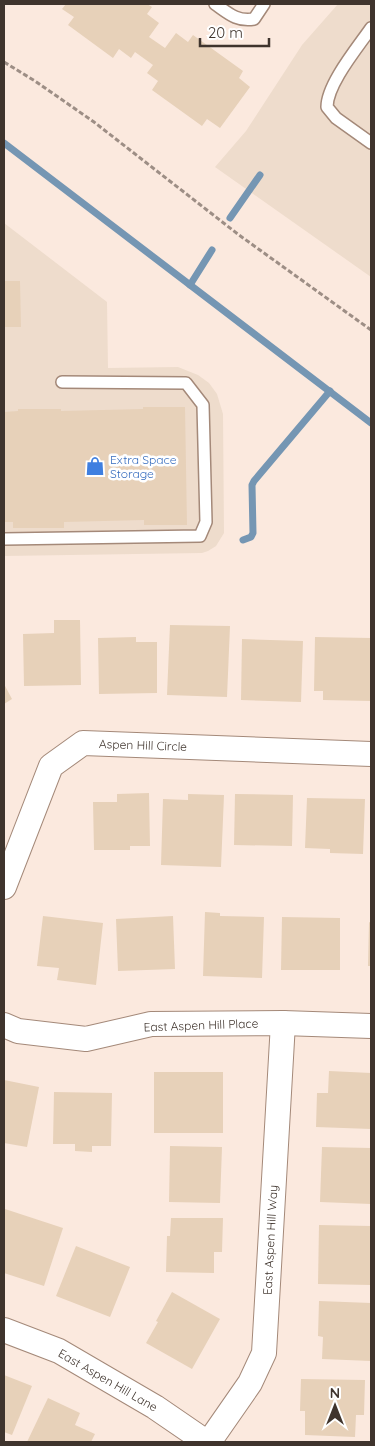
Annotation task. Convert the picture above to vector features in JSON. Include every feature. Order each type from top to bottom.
[{"type":"street","name":"Aspen Hill Circle","points":[[4,886],[51,766],[83,743],[371,754]]},
{"type":"street","name":"East Aspen Hill Place","points":[[4,1026],[18,1031],[86,1039],[151,1024],[283,1023],[371,1026]]},
{"type":"street","name":"East Aspen Hill Way","points":[[208,1442],[250,1383],[264,1353],[283,1023]]},
{"type":"street","name":"East Aspen Hill Lane","points":[[4,1330],[59,1351],[155,1406],[208,1442]]},
{"type":"lane","points":[[215,4],[232,17],[244,21],[254,19],[264,4]]},
{"type":"lane","points":[[371,28],[343,68],[327,99],[327,107],[336,118],[371,143]]},
{"type":"lane","points":[[4,538],[200,536],[206,522],[203,404],[186,382],[62,382]]},
{"type":"path","points":[[4,62],[94,122],[239,235],[371,330]]},
{"type":"shaded area","points":[[338,4],[371,4],[371,277],[215,167],[246,131],[302,45]]},
{"type":"shaded area","points":[[4,223],[107,302],[108,368],[178,367],[198,375],[209,383],[217,394],[223,414],[224,533],[216,546],[202,553],[4,556]]},
{"type":"building","points":[[66,4],[147,4],[152,7],[147,14],[159,23],[149,37],[165,48],[176,33],[188,42],[193,35],[243,71],[239,78],[250,87],[220,128],[207,119],[202,126],[152,90],[158,81],[147,73],[153,65],[135,52],[131,58],[119,49],[113,58],[68,25],[74,17],[62,9]]},
{"type":"building","points":[[4,281],[20,281],[21,327],[4,327]]},
{"type":"building","name":"Extra Space Storage","points":[[143,407],[185,407],[187,525],[144,525],[144,520],[64,522],[64,528],[13,528],[13,522],[4,522],[4,412],[18,411],[18,409],[61,409],[61,411],[143,409]]},
{"type":"building","points":[[54,620],[80,620],[81,685],[24,686],[23,634],[54,633]]},
{"type":"building","points":[[170,625],[230,626],[227,697],[167,695]]},
{"type":"building","points":[[136,637],[136,642],[157,642],[157,693],[99,694],[98,638]]},
{"type":"building","points":[[315,637],[371,638],[371,701],[323,700],[323,691],[314,691]]},
{"type":"building","points":[[242,639],[303,641],[301,702],[241,700]]},
{"type":"building","points":[[4,684],[12,699],[4,704]]},
{"type":"building","points":[[149,793],[150,846],[130,846],[130,850],[94,850],[93,802],[117,802],[117,794]]},
{"type":"building","points":[[188,794],[224,795],[221,867],[161,865],[163,799],[188,800]]},
{"type":"building","points":[[235,794],[293,795],[292,846],[234,845]]},
{"type":"building","points":[[307,798],[365,799],[363,854],[330,853],[330,849],[305,848]]},
{"type":"building","points":[[205,912],[220,913],[220,916],[264,917],[262,978],[203,976]]},
{"type":"building","points":[[43,916],[103,923],[96,985],[57,980],[59,968],[37,966]]},
{"type":"building","points":[[173,916],[175,969],[118,971],[116,919]]},
{"type":"building","points":[[282,917],[340,918],[340,970],[281,970]]},
{"type":"building","points":[[369,922],[371,923],[371,966],[368,966]]},
{"type":"building","points":[[329,1071],[371,1073],[371,1129],[316,1127],[317,1093],[328,1093]]},
{"type":"building","points":[[154,1072],[223,1072],[223,1133],[154,1133]]},
{"type":"building","points":[[4,1080],[39,1087],[27,1147],[4,1143]]},
{"type":"building","points":[[54,1092],[112,1093],[111,1146],[92,1146],[92,1152],[75,1151],[75,1144],[53,1144]]},
{"type":"building","points":[[170,1146],[222,1147],[220,1203],[169,1202]]},
{"type":"building","points":[[322,1147],[371,1148],[371,1204],[320,1202]]},
{"type":"building","points":[[5,1209],[63,1228],[44,1286],[4,1273]]},
{"type":"building","points":[[171,1218],[223,1218],[222,1252],[214,1252],[214,1273],[166,1272],[167,1236],[170,1236]]},
{"type":"building","points":[[319,1225],[371,1226],[371,1285],[318,1284]]},
{"type":"building","points":[[76,1246],[130,1267],[110,1317],[56,1296]]},
{"type":"building","points":[[172,1292],[220,1319],[192,1369],[146,1343]]},
{"type":"building","points":[[319,1301],[371,1303],[371,1361],[322,1359],[323,1337],[318,1336]]},
{"type":"building","points":[[4,1375],[32,1386],[12,1435],[4,1432]]},
{"type":"building","points":[[301,1379],[365,1380],[364,1415],[356,1415],[355,1437],[305,1435],[305,1411],[300,1411]]},
{"type":"building","points":[[48,1398],[80,1413],[75,1425],[95,1434],[91,1442],[27,1442]]},
{"type":"waterway","points":[[4,143],[371,423]]},
{"type":"waterway","points":[[230,218],[260,175]]},
{"type":"waterway","points":[[190,285],[212,250]]},
{"type":"waterway","points":[[243,540],[251,537],[253,533],[252,485],[254,481],[330,391]]},
{"type":"place","name":"Extra Space Storage","points":[[95,466]]}]
